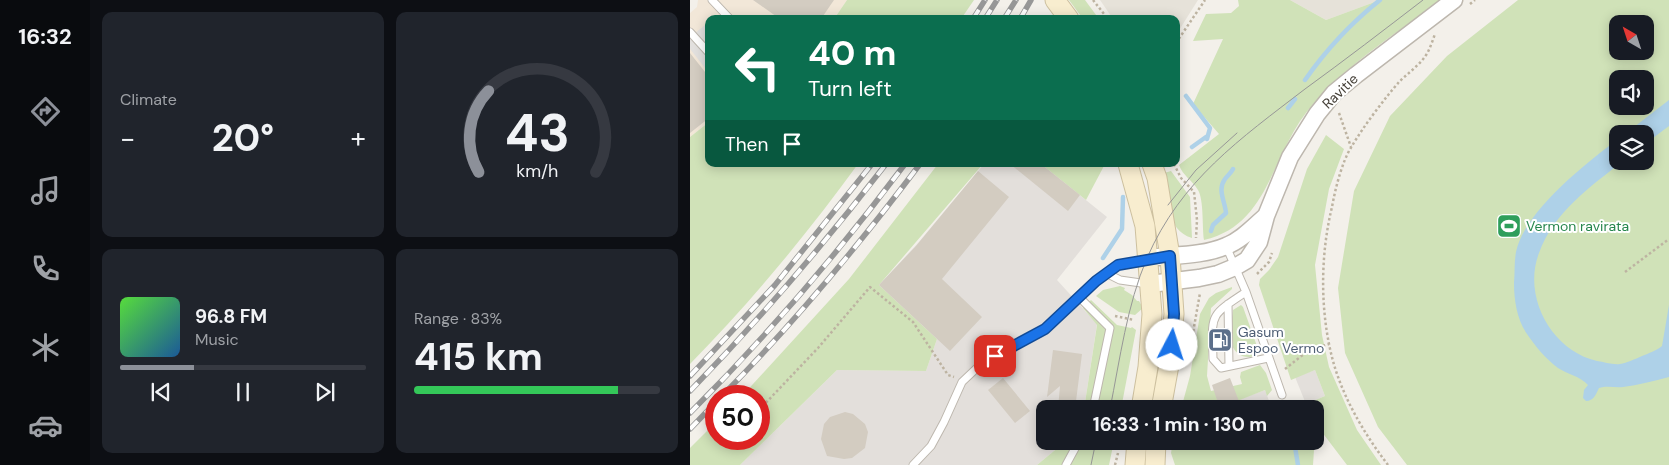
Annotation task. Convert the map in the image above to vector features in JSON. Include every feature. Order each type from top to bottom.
[{"type":"main road","points":[[1055,0],[1066,15]]},
{"type":"main road","points":[[1129,167],[1142,212],[1149,258],[1151,330],[1142,400]]},
{"type":"main road","points":[[1153,167],[1157,178],[1173,281],[1174,326],[1162,400]]},
{"type":"main road","points":[[1135,465],[1136,450]]},
{"type":"main road","points":[[1155,465],[1156,450]]},
{"type":"street","name":"Ravitie","points":[[1150,284],[1199,278],[1236,267],[1247,260],[1259,242],[1266,216],[1286,164],[1302,136],[1334,93],[1356,75],[1461,3]]},
{"type":"street","name":"Ravitie","points":[[1149,258],[1226,246],[1240,239],[1266,216]]},
{"type":"lane","points":[[712,0],[726,15]]},
{"type":"lane","points":[[690,32],[705,49]]},
{"type":"lane","points":[[1226,246],[1246,292],[1282,395]]},
{"type":"lane","points":[[913,465],[931,446],[962,382],[980,364],[1045,329],[1096,281],[1118,265],[1149,258]]},
{"type":"lane","points":[[1108,274],[1120,280],[1150,284]]},
{"type":"lane","points":[[1246,292],[1220,309],[1212,324],[1213,359],[1221,368],[1268,358]]},
{"type":"lane","points":[[1080,298],[1110,328],[1095,400]]},
{"type":"lane","points":[[1228,304],[1229,366]]},
{"type":"lane","points":[[1066,465],[1074,450]]},
{"type":"path","points":[[1093,0],[1105,15]]},
{"type":"path","points":[[1180,37],[1203,0]]},
{"type":"path","points":[[1461,3],[1475,0]]},
{"type":"path","points":[[1388,465],[1365,431],[1344,392],[1333,361],[1323,261],[1325,235],[1334,194],[1351,147],[1399,82],[1425,57],[1437,28],[1430,34]]},
{"type":"path","points":[[1333,116],[1338,109],[1351,147]]},
{"type":"path","points":[[1176,167],[1181,178],[1194,192],[1196,200],[1197,252]]},
{"type":"path","points":[[1625,272],[1669,239]]},
{"type":"path","points":[[1252,277],[1262,271],[1270,262],[1274,245]]},
{"type":"path","points":[[1187,364],[1201,291],[1199,278]]},
{"type":"path","points":[[770,398],[818,348],[870,287],[913,322],[948,374],[962,382]]},
{"type":"path","points":[[1110,312],[1122,319],[1138,321]]},
{"type":"path","points":[[1283,370],[1309,350],[1330,344]]},
{"type":"shaded area","points":[[698,0],[847,0],[837,15],[705,15],[705,125],[690,137],[690,13],[697,7]]},
{"type":"shaded area","points":[[1100,0],[1198,0],[1180,29],[1180,15],[1110,15]]},
{"type":"shaded area","points":[[1290,0],[1380,0],[1326,20]]},
{"type":"shaded area","points":[[705,25],[705,68],[690,49],[690,37]]},
{"type":"shaded area","points":[[981,167],[1045,167],[1107,217],[1057,280],[1097,324],[1085,400],[1036,400],[1036,450],[1055,450],[1037,465],[740,465],[755,450],[770,450],[770,436],[837,370],[926,371],[937,339],[879,285],[918,243]]},
{"type":"shaded area","points":[[1315,370],[1325,396],[1316,400],[1304,400],[1295,377]]},
{"type":"shaded area","points":[[1265,390],[1269,400],[1238,400]]},
{"type":"green space","points":[[847,0],[974,0],[964,15],[837,15]]},
{"type":"green space","points":[[1069,0],[1085,0],[1096,15],[1080,15]]},
{"type":"green space","points":[[1238,0],[1290,0],[1326,20],[1380,0],[1441,0],[1360,60],[1323,93],[1294,131],[1261,197],[1250,211],[1238,224],[1223,233],[1204,240],[1200,194],[1183,172],[1180,164],[1219,134],[1193,104],[1223,39],[1193,41],[1206,14],[1231,13],[1239,6]]},
{"type":"green space","name":"Vermon ravirata","points":[[1518,0],[1669,0],[1669,465],[1407,465],[1378,427],[1345,353],[1338,288],[1354,191],[1390,116],[1447,56]]},
{"type":"green space","points":[[705,125],[705,167],[856,167],[778,267],[690,364],[690,137]]},
{"type":"green space","points":[[1326,135],[1344,149],[1329,189],[1315,265],[1322,335],[1329,367],[1357,430],[1381,465],[1347,465],[1324,435],[1324,400],[1316,400],[1325,396],[1315,370],[1291,380],[1259,285],[1260,279],[1278,257],[1307,169]]},
{"type":"green space","points":[[936,167],[980,167],[879,285],[937,339],[926,371],[837,370],[770,436],[770,385],[752,385],[849,279]]},
{"type":"green space","points":[[1045,167],[1103,167],[1086,200]]},
{"type":"green space","points":[[1171,171],[1190,197],[1192,238],[1183,234],[1177,228],[1169,211],[1164,173]]},
{"type":"green space","points":[[1120,286],[1125,288],[1124,290],[1139,301],[1143,308],[1135,315],[1119,312],[1096,296],[1103,290]]},
{"type":"green space","points":[[1232,287],[1211,308],[1207,376],[1211,391],[1242,384],[1241,372],[1260,365],[1266,373],[1272,390],[1267,396],[1265,390],[1240,400],[1183,400],[1190,376],[1200,314],[1209,298]]},
{"type":"green space","points":[[1091,300],[1117,325],[1132,327],[1136,330],[1123,400],[1085,400],[1097,325],[1083,308]]},
{"type":"green space","points":[[1241,305],[1258,349],[1253,356],[1249,357],[1237,353],[1231,341],[1233,310]]},
{"type":"green space","points":[[705,433],[705,450],[755,450],[740,465],[690,465],[690,448]]},
{"type":"green space","points":[[1055,450],[1112,450],[1109,465],[1037,465]]},
{"type":"green space","points":[[1172,450],[1314,450],[1313,465],[1175,465]]},
{"type":"water","points":[[1669,100],[1669,126],[1654,137],[1654,125],[1637,125],[1650,115],[1654,115],[1654,112]]},
{"type":"water","points":[[1609,146],[1609,170],[1612,170],[1574,201],[1563,213],[1546,238],[1539,253],[1535,270],[1538,304],[1554,334],[1567,346],[1581,355],[1611,364],[1631,361],[1662,346],[1669,305],[1669,377],[1629,386],[1599,388],[1593,398],[1586,401],[1583,398],[1584,390],[1588,385],[1554,364],[1530,339],[1518,316],[1514,283],[1515,256],[1521,237],[1543,205],[1589,162]]},
{"type":"building","points":[[753,0],[834,0],[824,15],[774,15]]},
{"type":"building","points":[[690,53],[705,72],[705,121],[690,133]]},
{"type":"building","points":[[1014,167],[1045,167],[1080,195],[1068,211]]},
{"type":"building","points":[[978,171],[1009,197],[942,279],[982,317],[950,351],[879,285],[916,246]]},
{"type":"building","points":[[1053,350],[1082,354],[1076,400],[1059,400],[1060,386],[1047,397]]},
{"type":"building","points":[[1003,378],[1030,411],[1015,423],[988,390]]},
{"type":"building","points":[[1230,378],[1239,400],[1217,400],[1212,385]]},
{"type":"building","points":[[845,412],[853,414],[865,424],[868,432],[865,448],[852,458],[844,459],[827,456],[821,439],[824,424],[830,417]]},
{"type":"waterway","points":[[1305,80],[1340,37],[1380,0]]},
{"type":"waterway","points":[[1186,96],[1210,128],[1207,139]]},
{"type":"waterway","points":[[1288,108],[1295,99]]},
{"type":"waterway","points":[[1192,147],[1206,137]]},
{"type":"waterway","points":[[1211,231],[1213,225],[1226,213],[1222,187],[1225,179],[1233,169]]},
{"type":"waterway","points":[[1103,258],[1122,229],[1123,197]]},
{"type":"waterway","points":[[1296,450],[1298,465]]},
{"type":"tram line","points":[[1112,400],[1125,332],[1140,276],[1161,230],[1177,206],[1195,183],[1235,144],[1423,0]]},
{"type":"tram line","points":[[1168,205],[1196,170],[1237,133]]},
{"type":"tram line","points":[[1091,465],[1094,450]]},
{"type":"railway","points":[[976,15],[985,0]]},
{"type":"railway","points":[[988,15],[997,0]]},
{"type":"railway","points":[[1007,15],[1016,0]]},
{"type":"railway","points":[[1022,15],[1031,0]]},
{"type":"railway","points":[[690,376],[775,285],[870,167]]},
{"type":"railway","points":[[690,391],[791,280],[884,167]]},
{"type":"railway","points":[[690,413],[747,354],[802,292],[855,229],[903,167]]},
{"type":"railway","points":[[733,385],[825,283],[918,167]]},
{"type":"railway","points":[[690,429],[705,413]]},
{"type":"place","name":"Vermon ravirata","points":[[1509,226]]},
{"type":"place","name":"Gasum Espoo Vermo","points":[[1220,340]]},
{"type":"route","points":[[995,356],[1045,329],[1096,281],[1118,265],[1149,258],[1170,256],[1174,314],[1172,345]]}]
